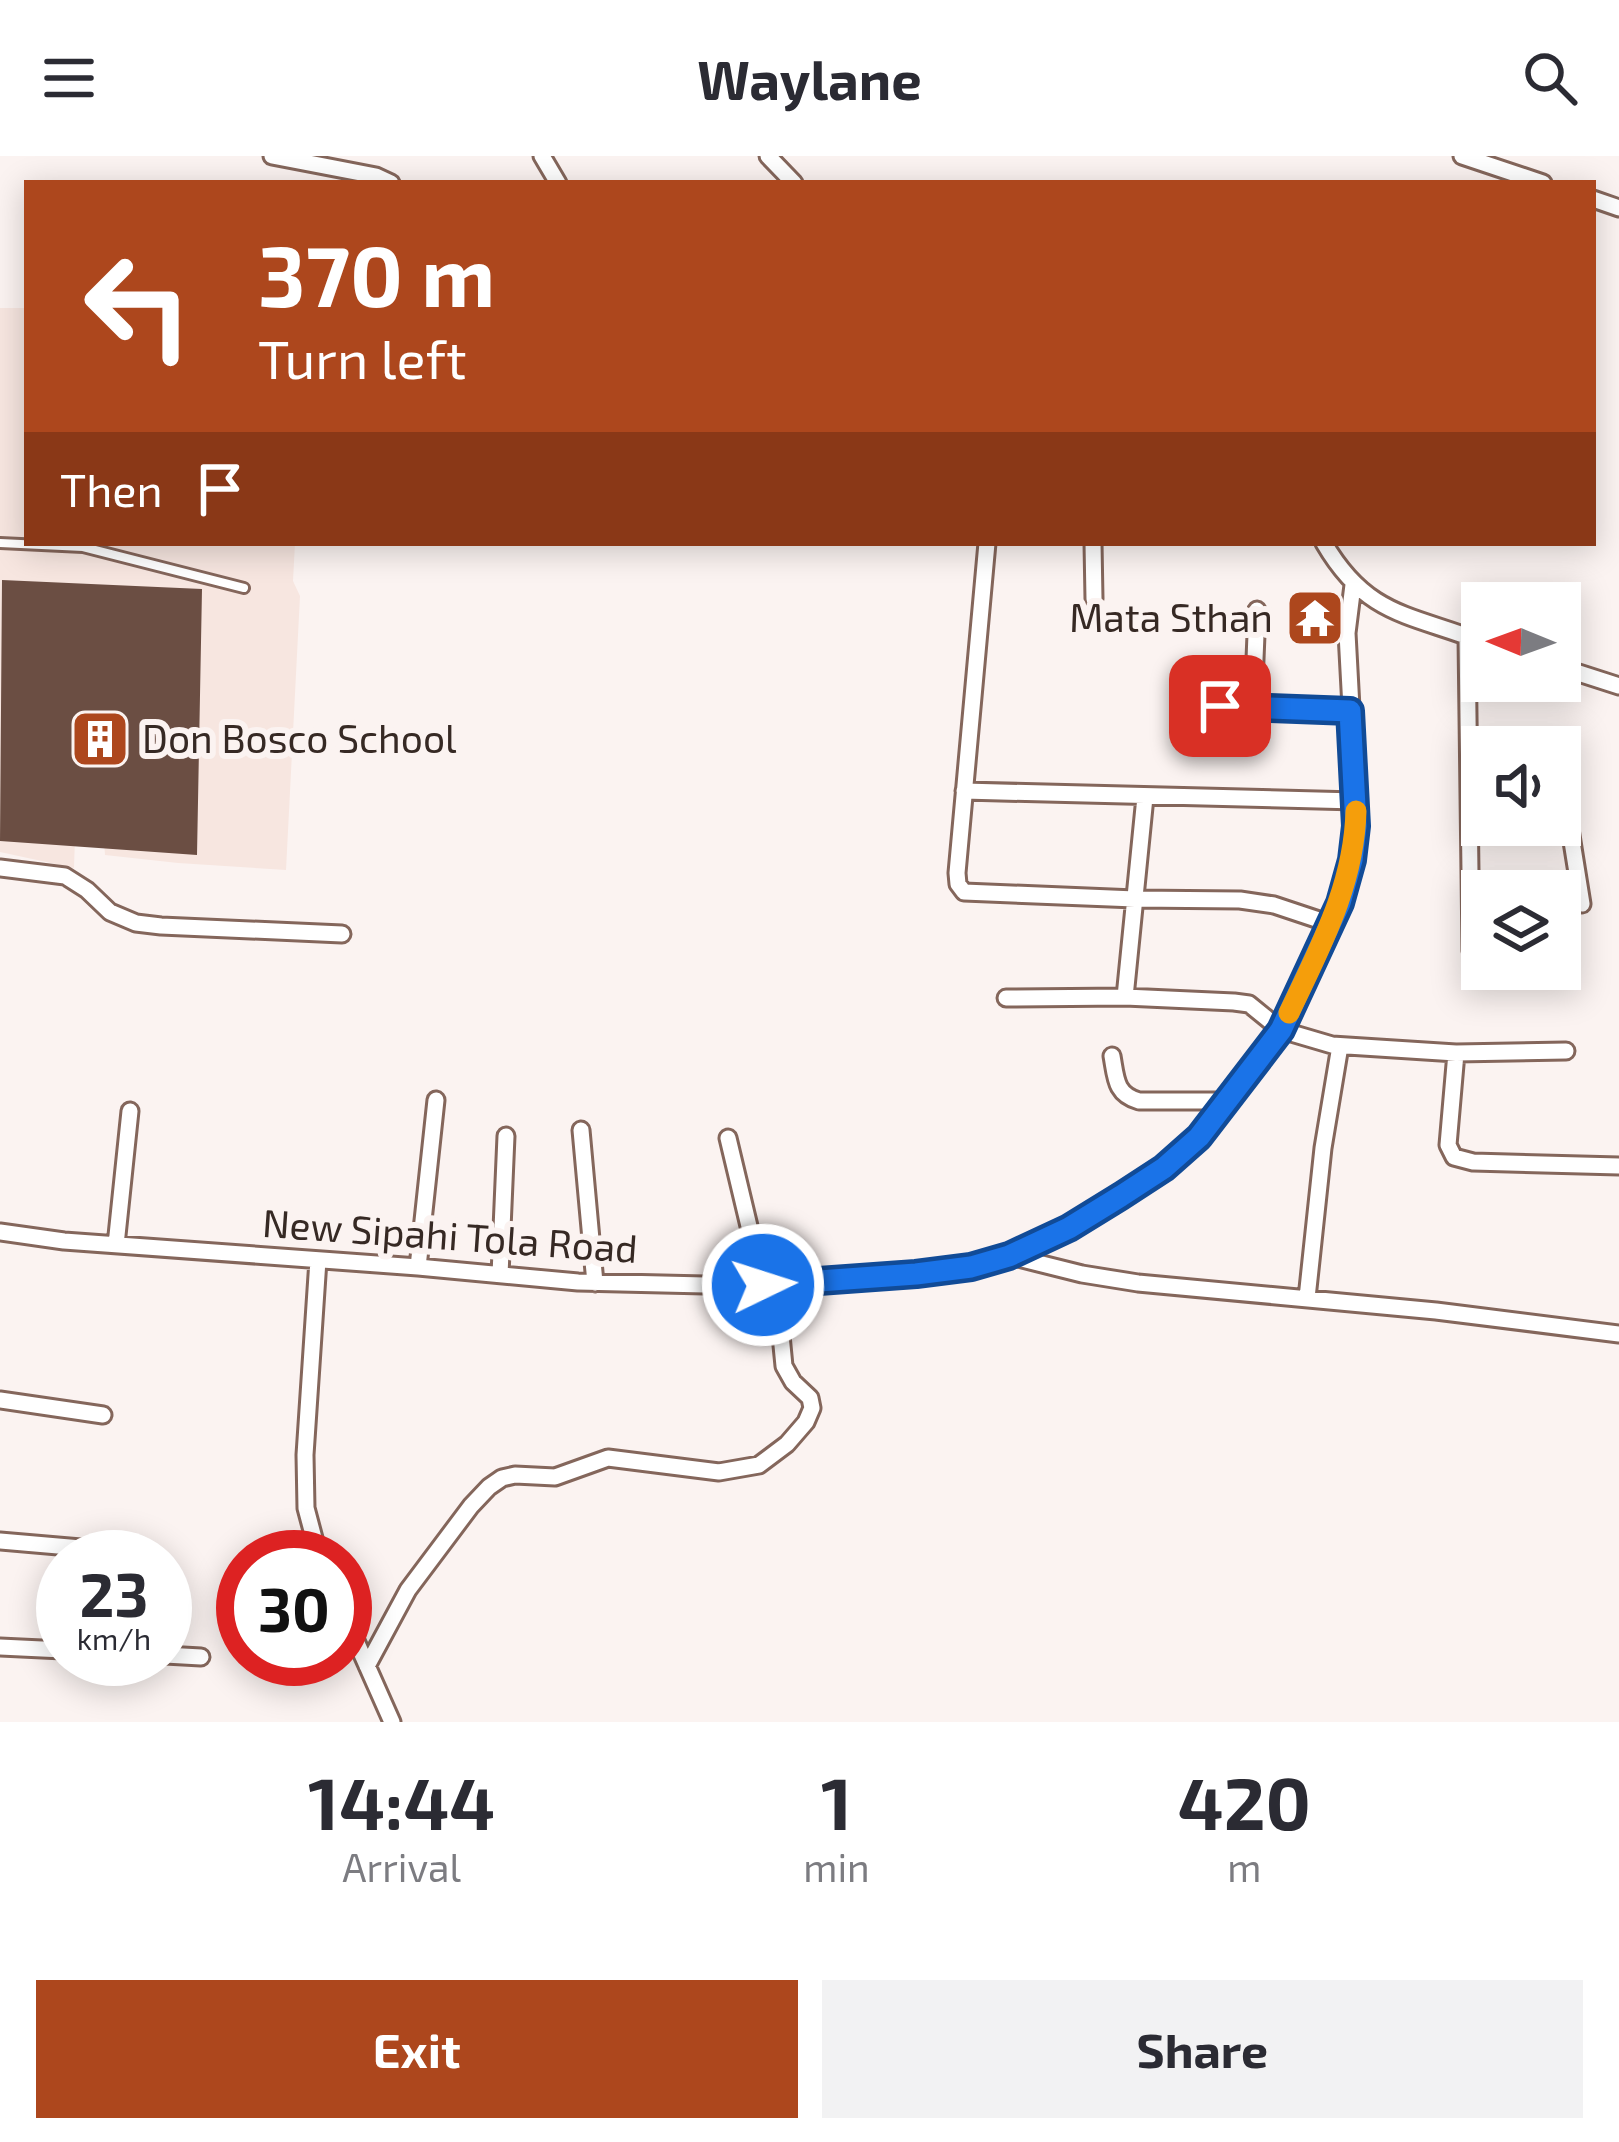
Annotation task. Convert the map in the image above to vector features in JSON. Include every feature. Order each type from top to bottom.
[{"type":"street","points":[[272,156],[385,180]]},
{"type":"street","points":[[768,156],[791,180]]},
{"type":"street","points":[[1462,156],[1534,180]]},
{"type":"street","points":[[987,546],[957,873],[964,892],[1240,900],[1274,904],[1331,924]]},
{"type":"street","points":[[1094,546],[1094,599]]},
{"type":"street","points":[[1326,546],[1353,584],[1382,606],[1461,635]]},
{"type":"street","name":"New Sipahi Tola Road","points":[[0,1232],[595,1283],[769,1285],[971,1267],[1009,1256],[1069,1228],[1164,1168],[1199,1137],[1281,1030],[1331,924],[1352,860],[1356,801],[1347,633],[1353,584]]},
{"type":"street","points":[[1253,708],[1257,610]]},
{"type":"street","points":[[1581,674],[1619,686]]},
{"type":"street","points":[[1187,705],[1350,711]]},
{"type":"street","points":[[964,791],[1356,801]]},
{"type":"street","points":[[1125,998],[1145,797]]},
{"type":"street","points":[[1573,846],[1582,904]]},
{"type":"street","points":[[0,868],[65,876],[110,912],[136,922],[342,934]]},
{"type":"street","points":[[1006,998],[1249,1004],[1281,1030],[1340,1046],[1456,1053],[1566,1051]]},
{"type":"street","points":[[1307,1298],[1323,1148],[1340,1046]]},
{"type":"street","points":[[1456,1053],[1448,1145],[1454,1156],[1473,1162],[1619,1166]]},
{"type":"street","points":[[1112,1056],[1118,1088],[1126,1097],[1226,1101]]},
{"type":"street","points":[[418,1267],[436,1100]]},
{"type":"street","points":[[116,1245],[130,1111]]},
{"type":"street","points":[[580,1130],[595,1283]]},
{"type":"street","points":[[500,1275],[506,1136]]},
{"type":"street","points":[[372,1657],[432,1557],[471,1507],[502,1478],[515,1474],[555,1477],[608,1458],[719,1472],[759,1465],[806,1422],[812,1408],[810,1398],[784,1366],[769,1285],[728,1138]]},
{"type":"street","points":[[1009,1256],[1138,1282],[1436,1310],[1619,1334]]},
{"type":"street","points":[[312,1530],[304,1455],[318,1260]]},
{"type":"street","points":[[0,1400],[103,1415]]},
{"type":"street","points":[[0,1541],[36,1544]]},
{"type":"street","points":[[0,1647],[36,1649]]},
{"type":"street","points":[[192,1656],[201,1657]]},
{"type":"street","points":[[372,1677],[392,1722]]},
{"type":"lane","points":[[62,546],[83,547],[244,588]]},
{"type":"shaded area","points":[[0,308],[24,308],[24,546],[295,546],[293,581],[300,596],[286,870],[105,855],[104,841],[75,837],[74,868],[0,852]]},
{"type":"building","name":"Don Bosco School","points":[[2,580],[202,589],[197,855],[0,841]]},
{"type":"building","name":"Mata Sthan","points":[[1329,591],[1332,633],[1303,636],[1295,603]]},
{"type":"slow traffic","points":[[1289,1013],[1340,903],[1352,860],[1356,811]]},
{"type":"place","name":"Mata Sthan","points":[[1315,618]]},
{"type":"place","name":"Don Bosco School","points":[[100,739]]},
{"type":"route","points":[[763,1285],[916,1274],[1009,1256],[1069,1228],[1121,1196],[1164,1168],[1199,1137],[1281,1030],[1340,903],[1356,826],[1350,711],[1220,706]]}]
